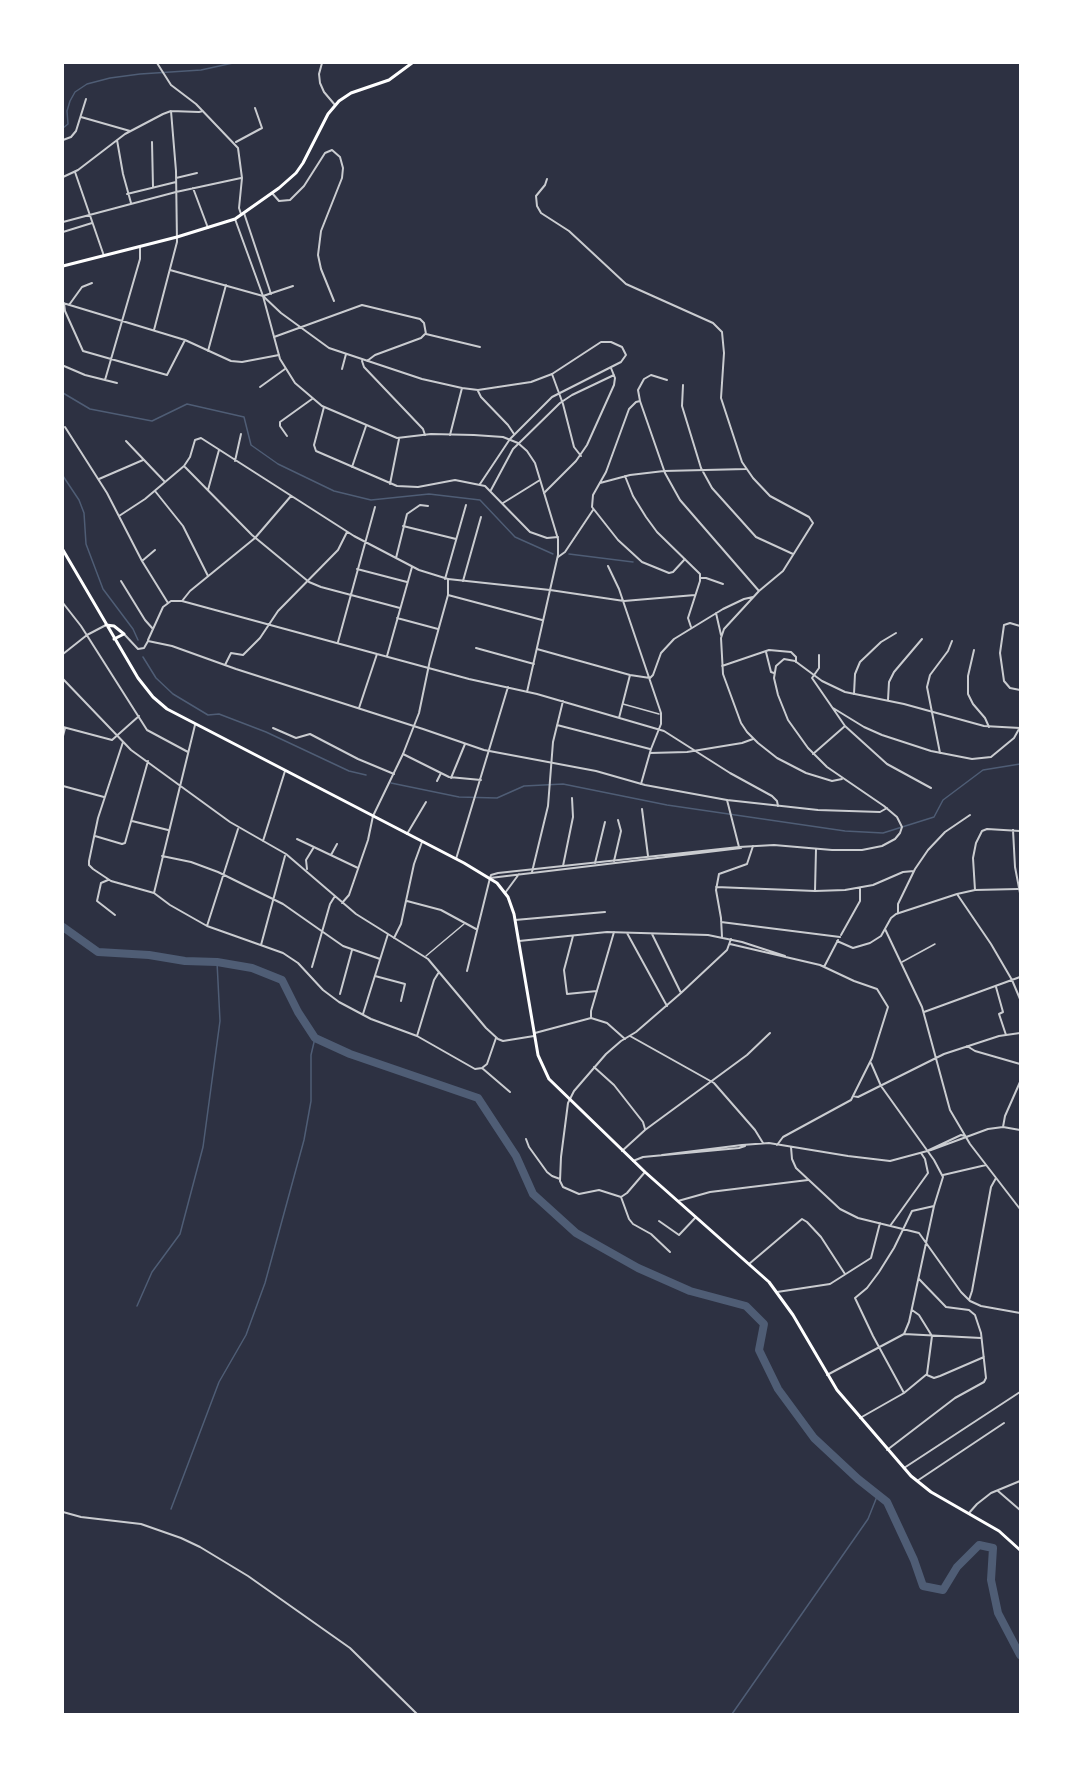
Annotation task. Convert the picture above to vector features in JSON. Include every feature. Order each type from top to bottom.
[{"type":"main road","points":[[63,266],[177,237],[234,219],[272,193],[301,167],[335,105],[351,93],[393,78],[412,63]]},
{"type":"main road","points":[[63,550],[138,678],[153,697],[170,711],[456,859],[490,878],[505,893],[515,920],[540,1060],[544,1071],[556,1087],[622,1151],[749,1264],[777,1292],[796,1320],[827,1375],[887,1450],[917,1481],[931,1492],[999,1531],[1020,1550]]},
{"type":"main road","points":[[106,625],[118,628],[124,634],[114,639]]},
{"type":"main road","points":[[110,632],[118,628]]},
{"type":"street","points":[[156,63],[172,87],[194,102],[235,143],[239,152],[242,178],[239,208],[271,294]]},
{"type":"street","points":[[322,63],[319,74],[320,83],[335,105]]},
{"type":"street","points":[[63,141],[74,134],[86,99]]},
{"type":"street","points":[[235,143],[262,128],[255,108]]},
{"type":"street","points":[[63,177],[75,172],[131,131],[163,114],[171,111],[203,111]]},
{"type":"street","points":[[154,330],[177,237],[171,111]]},
{"type":"street","points":[[81,117],[131,131]]},
{"type":"street","points":[[117,140],[127,194],[131,203]]},
{"type":"street","points":[[152,142],[153,188]]},
{"type":"street","points":[[272,193],[279,201],[290,200],[304,186],[325,153],[332,150],[340,157],[343,170],[342,181],[323,226],[318,255],[333,301]]},
{"type":"street","points":[[75,172],[104,256]]},
{"type":"street","points":[[127,194],[197,173]]},
{"type":"street","points":[[67,231],[63,222],[90,213],[242,178]]},
{"type":"street","points":[[547,179],[536,198],[538,209],[543,214],[569,231],[626,284],[671,302],[719,327],[724,347],[721,400],[738,453],[746,469],[770,496],[812,520],[811,528],[780,574],[753,597],[729,623],[722,635]]},
{"type":"street","points":[[193,188],[208,228]]},
{"type":"street","points":[[234,219],[285,369],[312,399],[324,407],[399,439],[425,435],[491,436],[510,439],[518,443],[533,459],[558,537],[558,557],[527,692]]},
{"type":"street","points":[[63,232],[93,223]]},
{"type":"street","points":[[105,380],[140,259],[139,246]]},
{"type":"street","points":[[170,270],[262,296],[321,343],[346,354],[422,379],[462,388],[478,390],[526,383],[552,374],[602,342],[613,342],[624,349],[625,359],[559,392],[514,434],[480,484]]},
{"type":"street","points":[[69,305],[82,287],[92,283]]},
{"type":"street","points":[[208,351],[226,285]]},
{"type":"street","points":[[262,296],[293,286]]},
{"type":"street","points":[[185,340],[167,375],[111,359],[82,350],[65,315],[64,303],[185,340],[226,360],[237,362],[279,355]]},
{"type":"street","points":[[274,337],[362,305],[420,319],[424,323],[425,334]]},
{"type":"street","points":[[425,334],[480,347]]},
{"type":"street","points":[[367,361],[378,354],[421,338],[425,334]]},
{"type":"street","points":[[342,369],[346,354]]},
{"type":"street","points":[[362,359],[364,367],[418,423],[425,435]]},
{"type":"street","points":[[64,366],[117,383]]},
{"type":"street","points":[[544,493],[581,456],[614,387],[614,375],[611,368]]},
{"type":"street","points":[[261,387],[285,369]]},
{"type":"street","points":[[552,374],[574,447],[581,456]]},
{"type":"street","points":[[491,490],[511,451],[562,401],[614,375]]},
{"type":"street","points":[[667,380],[651,375],[644,379],[638,390],[664,471],[687,509],[759,591]]},
{"type":"street","points":[[683,385],[682,406],[702,470],[714,490],[752,534],[764,543],[793,554]]},
{"type":"street","points":[[450,435],[462,388]]},
{"type":"street","points":[[478,390],[481,398],[514,434]]},
{"type":"street","points":[[287,436],[280,422],[312,399]]},
{"type":"street","points":[[558,557],[565,552],[593,510],[593,495],[600,483],[629,409],[634,403],[640,401]]},
{"type":"street","points":[[324,407],[314,449],[390,484],[413,487],[460,480],[480,484],[491,490],[531,532],[547,538],[558,537]]},
{"type":"street","points":[[352,467],[366,426]]},
{"type":"street","points":[[65,427],[99,479],[142,561],[168,603]]},
{"type":"street","points":[[236,461],[241,434]]},
{"type":"street","points":[[119,516],[184,466],[196,439],[201,438],[365,542],[412,567],[447,579],[624,601],[695,595]]},
{"type":"street","points":[[390,484],[399,439]]},
{"type":"street","points":[[126,441],[165,482]]},
{"type":"street","points":[[208,491],[219,450]]},
{"type":"street","points":[[99,479],[144,459]]},
{"type":"street","points":[[184,466],[255,538],[309,582],[400,608]]},
{"type":"street","points":[[600,483],[626,476],[664,471],[746,469]]},
{"type":"street","points":[[626,476],[635,501],[646,517],[697,570],[700,578],[688,618],[691,627]]},
{"type":"street","points":[[503,503],[540,480]]},
{"type":"street","points":[[155,490],[183,526],[208,576]]},
{"type":"street","points":[[182,601],[208,576],[255,538],[291,496]]},
{"type":"street","points":[[396,558],[407,514],[420,505],[428,506]]},
{"type":"street","points":[[342,903],[349,896],[368,840],[373,816],[415,726],[448,595],[447,579],[466,505]]},
{"type":"street","points":[[338,642],[375,507]]},
{"type":"street","points":[[593,510],[624,546],[642,562],[669,573],[673,572],[685,559]]},
{"type":"street","points":[[463,581],[481,517]]},
{"type":"street","points":[[404,526],[456,539]]},
{"type":"street","points":[[225,665],[231,652],[244,654],[262,636],[278,611],[338,550],[348,532]]},
{"type":"street","points":[[142,561],[155,550]]},
{"type":"street","points":[[608,566],[624,601],[662,715],[641,784]]},
{"type":"street","points":[[387,656],[412,567]]},
{"type":"street","points":[[357,569],[407,582]]},
{"type":"street","points":[[700,578],[723,584]]},
{"type":"street","points":[[121,581],[153,629]]},
{"type":"street","points":[[448,595],[542,620]]},
{"type":"street","points":[[650,678],[665,647],[716,612],[747,597],[753,597]]},
{"type":"street","points":[[124,634],[139,649],[143,648],[161,611],[168,603],[182,601],[478,682],[563,701],[659,729],[774,798],[778,807]]},
{"type":"street","points":[[63,603],[87,635],[149,731],[188,752]]},
{"type":"street","points":[[716,612],[722,635],[722,666],[728,690],[746,731],[775,757],[802,771],[830,781],[842,779]]},
{"type":"street","points":[[397,618],[438,628]]},
{"type":"street","points":[[1020,626],[1006,623],[1000,648],[1002,675],[1008,687],[1020,690]]},
{"type":"street","points":[[63,654],[87,635],[106,625]]},
{"type":"street","points":[[854,694],[856,671],[860,662],[881,642],[896,633]]},
{"type":"street","points":[[888,701],[892,675],[922,639]]},
{"type":"street","points":[[148,641],[188,651],[489,751],[727,800],[778,807],[878,812],[887,808]]},
{"type":"street","points":[[940,753],[927,693],[929,676],[948,651],[952,641]]},
{"type":"street","points":[[476,648],[534,664]]},
{"type":"street","points":[[537,649],[630,675],[650,678]]},
{"type":"street","points":[[974,650],[968,676],[968,694],[972,704],[989,726]]},
{"type":"street","points":[[722,666],[766,651],[790,652],[795,656],[796,662]]},
{"type":"street","points":[[766,651],[771,672],[774,673]]},
{"type":"street","points":[[358,709],[377,654]]},
{"type":"street","points":[[819,655],[819,667],[813,681],[845,726],[887,764],[931,788]]},
{"type":"street","points":[[467,971],[491,875],[753,846],[779,845],[847,851],[876,848],[891,842],[901,832],[900,822],[887,808],[842,779],[813,754],[786,715],[776,691],[774,673],[777,665],[783,659],[791,659],[837,690],[989,726],[1020,728],[1014,738],[989,758],[972,759],[940,753],[876,733],[833,708]]},
{"type":"street","points":[[619,718],[630,675]]},
{"type":"street","points":[[63,679],[123,742],[238,828],[286,854],[358,916],[425,957],[440,971],[496,1038],[503,1041],[534,1035],[591,1018],[608,1023],[625,1039]]},
{"type":"street","points":[[456,859],[508,687]]},
{"type":"street","points":[[532,870],[546,814],[551,763],[563,701]]},
{"type":"street","points":[[622,704],[662,715]]},
{"type":"street","points":[[63,736],[64,728],[109,740],[117,736],[139,716]]},
{"type":"street","points":[[154,893],[195,725]]},
{"type":"street","points":[[557,725],[650,751],[669,754],[742,743],[753,739]]},
{"type":"street","points":[[813,754],[845,726]]},
{"type":"street","points":[[273,728],[295,738],[310,734],[356,758],[394,774]]},
{"type":"street","points":[[123,742],[105,797],[89,863],[108,880],[154,893],[207,926],[291,958],[328,994],[363,1014],[417,1036],[473,1068],[482,1068],[510,1092]]},
{"type":"street","points":[[452,778],[465,744]]},
{"type":"street","points":[[403,754],[452,778],[481,780]]},
{"type":"street","points":[[95,836],[124,844],[148,761]]},
{"type":"street","points":[[263,841],[285,771]]},
{"type":"street","points":[[437,781],[441,773]]},
{"type":"street","points":[[63,786],[105,797]]},
{"type":"street","points":[[563,867],[573,817],[572,798]]},
{"type":"street","points":[[727,800],[739,848]]},
{"type":"street","points":[[407,834],[426,802]]},
{"type":"street","points":[[642,809],[648,856]]},
{"type":"street","points":[[898,913],[898,904],[914,871],[935,841],[970,815]]},
{"type":"street","points":[[614,862],[621,831],[618,820]]},
{"type":"street","points":[[132,821],[168,830]]},
{"type":"street","points":[[594,864],[605,822]]},
{"type":"street","points":[[207,926],[238,828]]},
{"type":"street","points":[[975,890],[973,858],[977,841],[983,830],[1020,831]]},
{"type":"street","points":[[1013,831],[1013,850],[1020,893]]},
{"type":"street","points":[[297,839],[358,868]]},
{"type":"street","points":[[394,938],[400,927],[414,864],[422,842]]},
{"type":"street","points":[[331,855],[337,844]]},
{"type":"street","points":[[722,937],[716,887],[719,873],[747,864],[753,846]]},
{"type":"street","points":[[308,871],[306,860],[314,847]]},
{"type":"street","points":[[614,862],[648,856],[739,848]]},
{"type":"street","points":[[815,891],[816,849]]},
{"type":"street","points":[[261,945],[286,854]]},
{"type":"street","points":[[162,856],[208,868],[273,898],[289,907],[338,944],[380,959]]},
{"type":"street","points":[[490,878],[532,870]]},
{"type":"street","points":[[716,887],[815,891],[860,888],[883,882],[903,872],[914,871]]},
{"type":"street","points":[[505,893],[520,873]]},
{"type":"street","points":[[108,880],[100,884],[96,901],[115,915]]},
{"type":"street","points":[[824,967],[860,901],[860,888]]},
{"type":"street","points":[[837,942],[856,948],[874,941],[885,929],[892,916],[957,894],[975,890],[1018,889]]},
{"type":"street","points":[[957,894],[1012,980],[1020,999]]},
{"type":"street","points":[[312,967],[330,904],[336,896]]},
{"type":"street","points":[[407,900],[438,908],[477,929]]},
{"type":"street","points":[[515,920],[605,912]]},
{"type":"street","points":[[721,922],[840,937]]},
{"type":"street","points":[[425,957],[464,924]]},
{"type":"street","points":[[885,929],[924,1013],[950,1110],[965,1136],[1020,1209]]},
{"type":"street","points":[[519,941],[614,932],[722,937],[790,958]]},
{"type":"street","points":[[591,1018],[614,932]]},
{"type":"street","points":[[627,933],[667,1006]]},
{"type":"street","points":[[363,1014],[388,934]]},
{"type":"street","points":[[651,934],[681,993]]},
{"type":"street","points":[[573,936],[564,973],[568,995],[597,991]]},
{"type":"street","points":[[621,1197],[599,1190],[582,1194],[561,1186],[566,1110],[569,1100],[606,1054],[667,1006],[727,950],[731,939]]},
{"type":"street","points":[[730,944],[824,967],[877,989],[888,1005],[871,1062],[849,1102],[783,1137],[777,1144]]},
{"type":"street","points":[[901,962],[934,944]]},
{"type":"street","points":[[340,994],[352,950]]},
{"type":"street","points":[[417,1036],[434,980],[440,971]]},
{"type":"street","points":[[375,976],[405,984],[401,1001]]},
{"type":"street","points":[[924,1013],[1020,977]]},
{"type":"street","points":[[996,987],[1003,1012],[999,1014],[1006,1035]]},
{"type":"street","points":[[853,1096],[858,1097],[936,1057],[967,1046],[1020,1033]]},
{"type":"street","points":[[622,1151],[645,1130],[750,1053],[770,1034]]},
{"type":"street","points":[[630,1036],[712,1081],[755,1130],[763,1144]]},
{"type":"street","points":[[482,1068],[488,1060],[496,1038]]},
{"type":"street","points":[[967,1046],[975,1051],[1020,1064]]},
{"type":"street","points":[[871,1062],[881,1086],[943,1174]]},
{"type":"street","points":[[594,1067],[614,1085],[643,1122],[645,1130]]},
{"type":"street","points":[[1003,1127],[1005,1116],[1020,1082]]},
{"type":"street","points":[[633,1161],[640,1157],[763,1144],[777,1144],[886,1161],[899,1160],[927,1151],[961,1135],[1003,1127],[1020,1130]]},
{"type":"street","points":[[526,1139],[547,1172],[560,1179]]},
{"type":"street","points":[[791,1147],[794,1164],[808,1180],[849,1215],[920,1233],[969,1300],[981,1306],[1020,1313]]},
{"type":"street","points":[[890,1226],[928,1173],[926,1159],[921,1153]]},
{"type":"street","points":[[943,1174],[987,1165]]},
{"type":"street","points":[[621,1197],[645,1172]]},
{"type":"street","points":[[904,1334],[912,1310],[943,1174]]},
{"type":"street","points":[[969,1300],[991,1185],[996,1178]]},
{"type":"street","points":[[678,1201],[710,1192],[808,1180]]},
{"type":"street","points":[[621,1197],[633,1224],[651,1234],[670,1252]]},
{"type":"street","points":[[904,1393],[855,1298],[867,1288],[879,1272],[914,1210],[934,1206]]},
{"type":"street","points":[[659,1221],[678,1234],[696,1217]]},
{"type":"street","points":[[749,1264],[800,1219],[807,1222],[821,1237],[845,1275]]},
{"type":"street","points":[[777,1292],[828,1285],[845,1275],[872,1257],[880,1224]]},
{"type":"street","points":[[887,1450],[955,1398],[984,1382],[986,1376],[981,1338],[975,1315],[969,1310],[946,1307],[919,1278]]},
{"type":"street","points":[[860,1418],[904,1393],[927,1374],[932,1336],[917,1313],[912,1310]]},
{"type":"street","points":[[827,1375],[904,1334],[981,1338]]},
{"type":"street","points":[[927,1374],[934,1378],[984,1357]]},
{"type":"street","points":[[904,1468],[1020,1392]]},
{"type":"street","points":[[917,1481],[1004,1423]]},
{"type":"street","points":[[969,1513],[985,1497],[1020,1481]]},
{"type":"street","points":[[998,1491],[1020,1510]]},
{"type":"street","points":[[63,1512],[81,1517],[141,1524],[200,1547],[248,1576],[350,1648],[417,1714]]},
{"type":"waterway","points":[[63,128],[68,124],[67,111],[70,101],[75,92],[87,84],[110,78],[201,70],[233,63]]},
{"type":"waterway","points":[[63,393],[90,409],[152,421],[187,404],[244,417],[251,445],[278,464],[334,491],[371,500],[429,494],[480,500],[515,537],[553,554]]},
{"type":"waterway","points":[[63,476],[79,500],[84,513],[86,544],[103,589],[133,629],[138,640]]},
{"type":"waterway","points":[[569,554],[633,562]]},
{"type":"waterway","points":[[143,657],[156,678],[173,694],[208,715],[219,714],[266,732],[349,771],[366,775]]},
{"type":"waterway","points":[[391,783],[459,797],[497,798],[524,786],[563,784],[667,805],[845,831],[883,833],[934,817],[943,800],[983,770],[1020,764]]},
{"type":"waterway","points":[[63,927],[98,952],[217,962],[252,968],[282,980],[298,1012],[315,1038],[350,1054],[478,1098],[516,1156],[533,1194],[576,1233],[638,1268],[690,1291],[746,1306],[764,1324],[759,1350],[778,1389],[814,1438],[858,1479],[887,1502],[914,1560],[923,1586],[943,1590],[957,1567],[979,1545],[993,1548],[991,1580],[998,1613],[1020,1655]]},
{"type":"waterway","points":[[137,1306],[152,1272],[180,1234],[203,1147],[220,1021],[217,962]]},
{"type":"waterway","points":[[171,1509],[219,1382],[246,1335],[265,1283],[304,1140],[311,1101],[311,1055],[315,1038]]},
{"type":"waterway","points":[[732,1714],[868,1519],[878,1494]]}]
